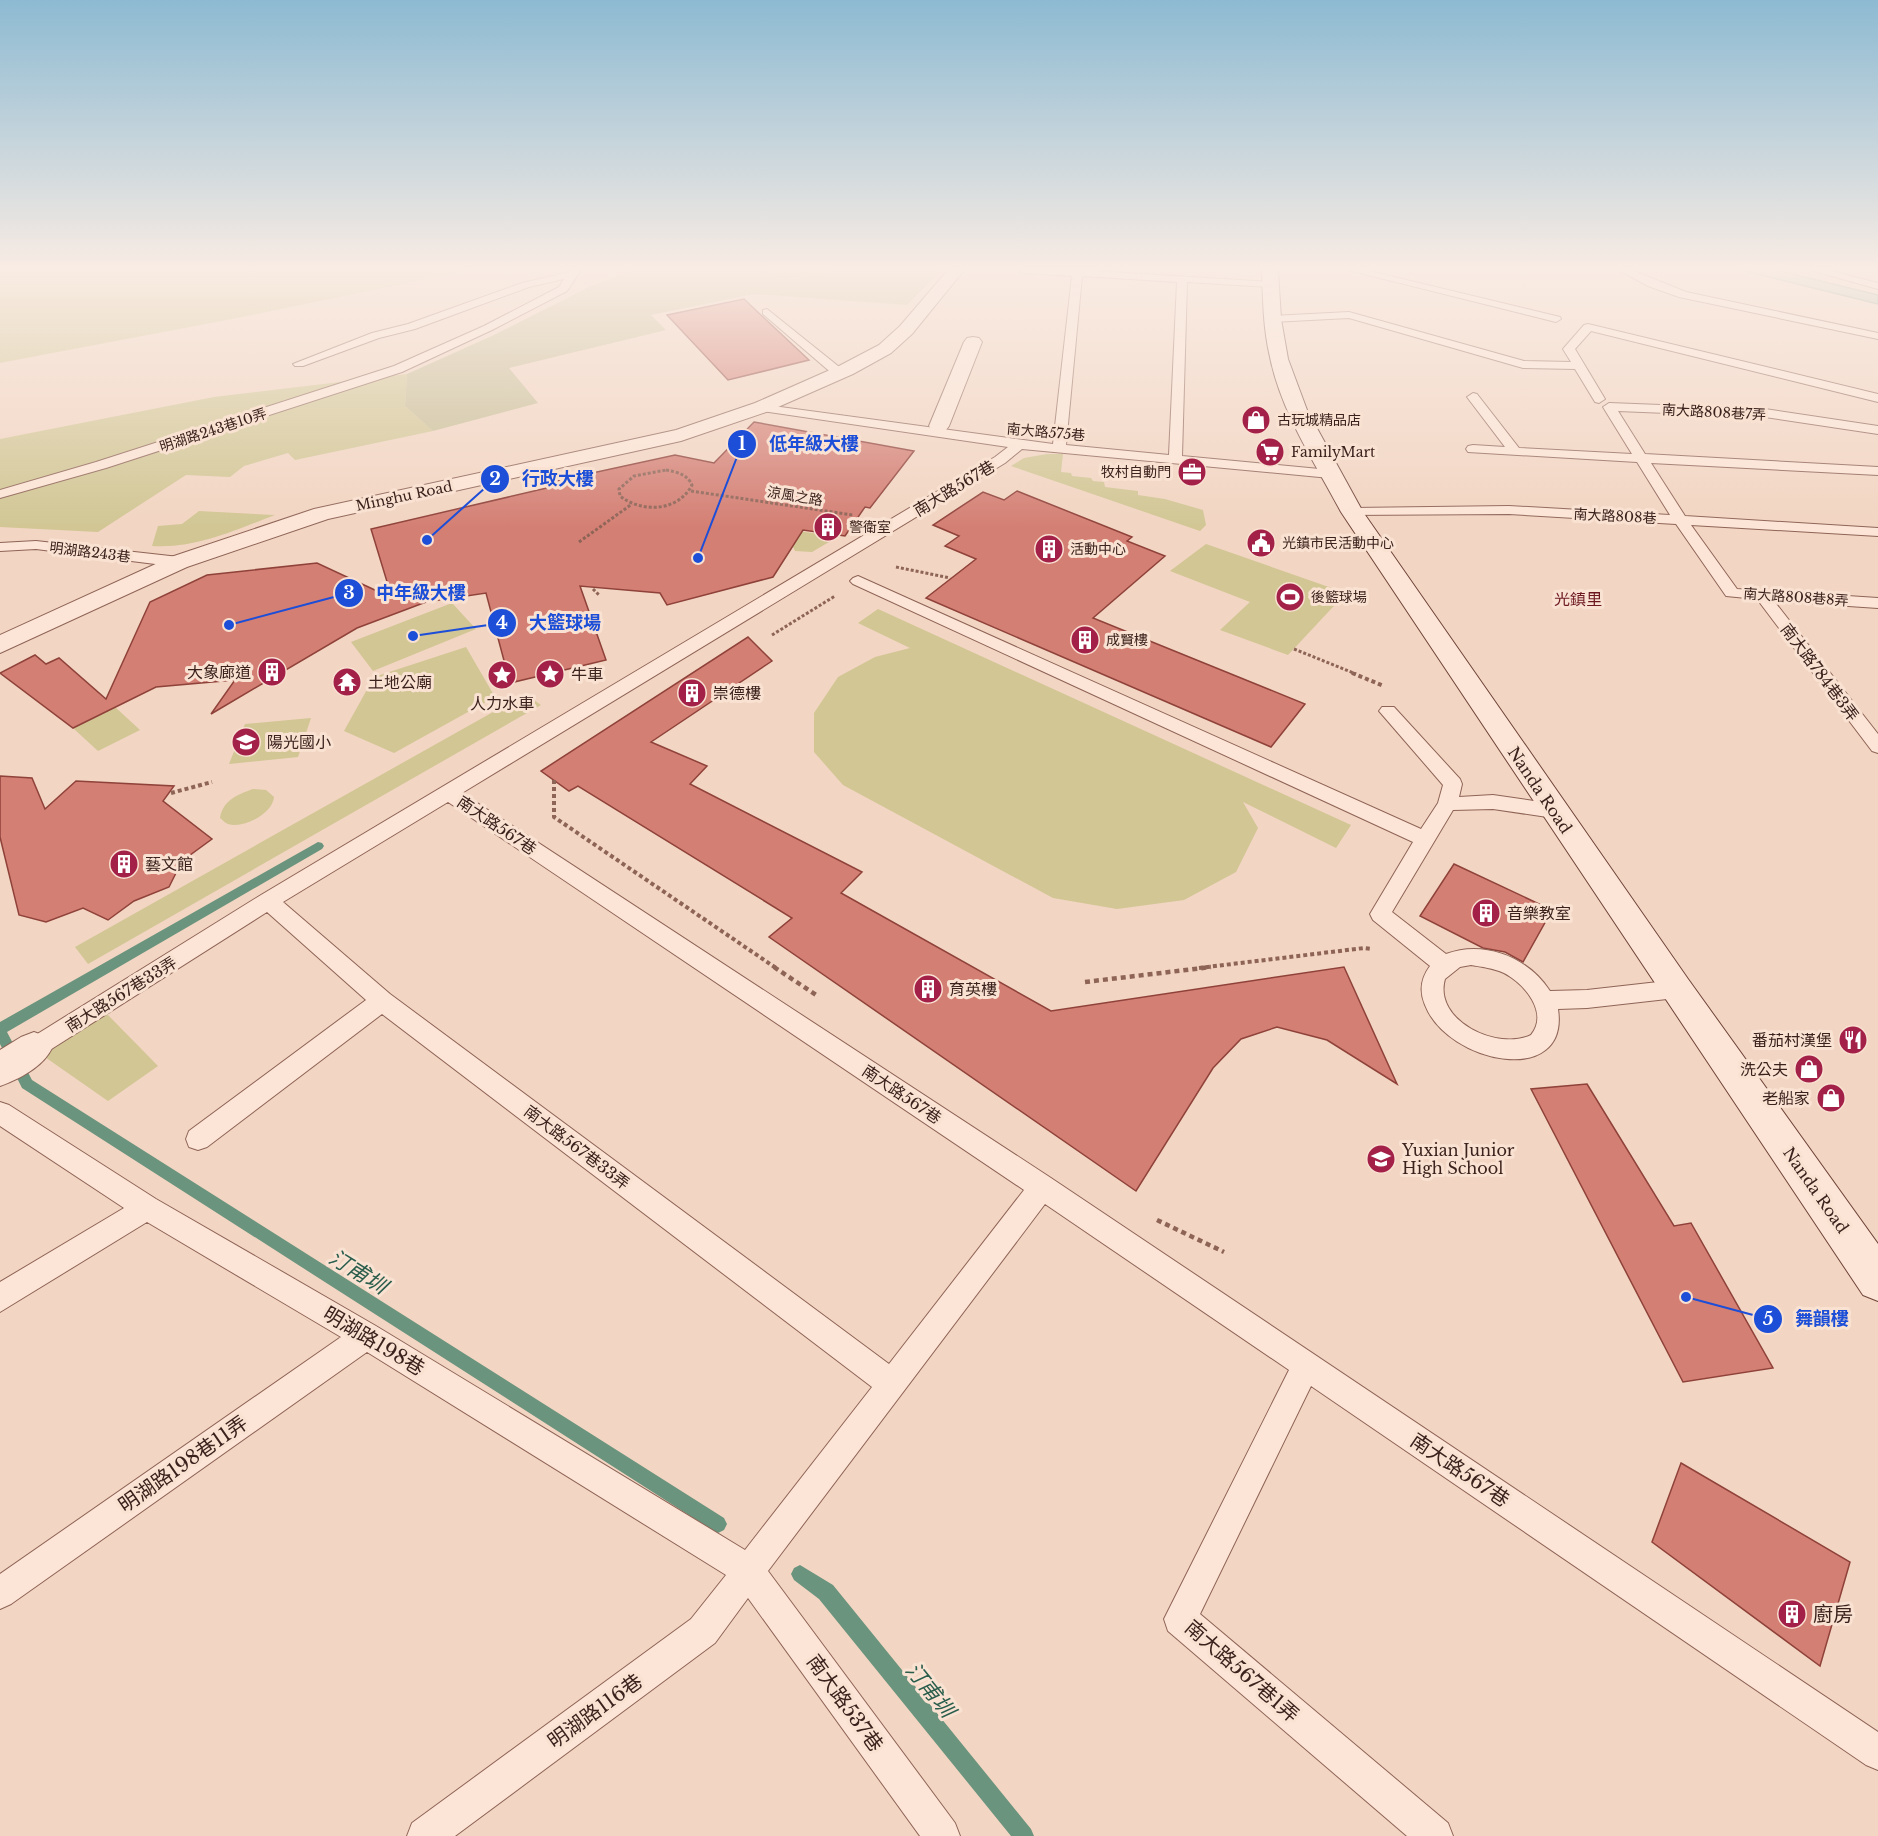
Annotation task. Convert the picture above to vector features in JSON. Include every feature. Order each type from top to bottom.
[{"type":"street","name":"Minghu Road","points":[[0,645],[179,562],[322,514],[681,435],[762,407],[872,356]]},
{"type":"street","points":[[939,426],[967,356]]},
{"type":"street","name":"Nanda Road","points":[[1278,356],[1297,410],[1352,512],[1554,811],[1878,1280]]},
{"type":"street","points":[[0,1070],[34,1048]]},
{"type":"lane","points":[[298,364],[320,356]]},
{"type":"lane","name":"明湖路243巷10弄","points":[[0,494],[177,442],[398,369],[427,356]]},
{"type":"lane","points":[[818,356],[839,373]]},
{"type":"lane","points":[[1059,448],[1068,356]]},
{"type":"lane","points":[[1175,459],[1179,356]]},
{"type":"lane","points":[[1493,356],[1523,364],[1579,366]]},
{"type":"lane","points":[[1573,356],[1599,399]]},
{"type":"lane","points":[[1705,356],[1878,398]]},
{"type":"lane","points":[[1473,398],[1515,451]]},
{"type":"lane","name":"南大路575巷","points":[[762,407],[1019,445],[1330,474]]},
{"type":"lane","name":"南大路808巷7弄","points":[[1680,520],[1609,407],[1765,413],[1878,430]]},
{"type":"lane","name":"南大路567巷","points":[[1019,445],[1000,460],[449,793],[1042,1187],[1878,1753]]},
{"type":"lane","points":[[1473,449],[1878,471]]},
{"type":"lane","name":"南大路808巷","points":[[1352,512],[1509,510],[1878,532]]},
{"type":"lane","name":"南大路808巷8弄","points":[[1680,520],[1732,593],[1878,603]]},
{"type":"lane","points":[[0,540],[36,545]]},
{"type":"lane","name":"明湖路243巷","points":[[0,547],[36,545],[179,562]]},
{"type":"lane","points":[[858,581],[1425,839]]},
{"type":"lane","name":"南大路784巷3弄","points":[[1762,596],[1878,747]]},
{"type":"lane","points":[[1389,711],[1453,784],[1447,804],[1380,914],[1443,964]]},
{"type":"lane","name":"南大路567巷33弄","points":[[34,1048],[268,901],[449,793]]},
{"type":"lane","points":[[1447,804],[1493,802],[1554,811]]},
{"type":"lane","name":"南大路567巷33弄","points":[[268,901],[382,1001],[892,1384]]},
{"type":"lane","points":[[1471,956],[1506,964],[1529,980],[1546,1000],[1550,1014],[1549,1027],[1543,1038],[1531,1046],[1515,1049],[1497,1048],[1478,1042],[1459,1032],[1444,1018],[1434,1003],[1431,988],[1434,974],[1443,964],[1456,958],[1471,956]]},
{"type":"lane","points":[[1546,1000],[1587,999],[1676,989]]},
{"type":"lane","points":[[198,1139],[382,1001]]},
{"type":"lane","name":"明湖路198巷","points":[[0,1113],[147,1208],[366,1336],[748,1570]]},
{"type":"lane","points":[[748,1570],[1042,1187]]},
{"type":"lane","points":[[0,1298],[147,1208]]},
{"type":"lane","name":"明湖路198巷11弄","points":[[0,1593],[366,1336]]},
{"type":"lane","name":"南大路567巷1弄","points":[[1306,1366],[1180,1619],[1435,1836]]},
{"type":"lane","name":"明湖路116巷","points":[[425,1836],[703,1631],[748,1570]]},
{"type":"lane","name":"南大路537巷","points":[[748,1570],[942,1836]]},
{"type":"path","points":[[666,470],[676,472],[690,480],[691,491],[686,497],[666,505],[642,507],[620,496],[619,489],[623,483],[641,473],[666,470]]},
{"type":"path","name":"涼風之路","points":[[691,491],[895,523]]},
{"type":"path","points":[[579,543],[632,504]]},
{"type":"path","points":[[593,589],[599,596]]},
{"type":"path","points":[[554,780],[554,817],[819,997]]},
{"type":"path","points":[[171,793],[212,782]]},
{"type":"path","points":[[1085,982],[1364,948],[1375,950]]},
{"type":"path","points":[[1153,1218],[1224,1252]]},
{"type":"shaded area","points":[[0,356],[39,356],[0,363]]},
{"type":"shaded area","points":[[448,356],[560,356],[509,368],[538,403],[433,431],[405,406],[407,374]]},
{"type":"shaded area","points":[[407,374],[405,406],[433,431],[295,460],[288,453],[244,466],[230,477],[186,475],[98,532],[0,527],[0,439],[214,397]]},
{"type":"shaded area","points":[[1063,454],[1061,472],[1071,473],[1072,476],[1091,478],[1093,481],[1104,482],[1105,487],[1138,491],[1138,495],[1165,499],[1203,510],[1206,525],[1200,531],[1011,466],[1024,458]]},
{"type":"shaded area","points":[[199,511],[275,515],[200,541],[184,545],[152,546],[158,526],[182,524]]},
{"type":"shaded area","points":[[797,531],[820,534],[829,542],[812,552],[795,551],[787,534]]},
{"type":"shaded area","name":"後籃球場","points":[[1206,544],[1346,593],[1288,655],[1220,630],[1250,602],[1170,571]]},
{"type":"shaded area","points":[[452,603],[476,629],[373,671],[351,642]]},
{"type":"shaded area","points":[[878,609],[1351,825],[1336,848],[1243,802],[1258,828],[1236,872],[1184,900],[1117,909],[1053,898],[843,785],[814,752],[814,713],[838,677],[875,657],[910,648],[858,623]]},
{"type":"shaded area","points":[[466,647],[495,697],[394,753],[344,731],[374,677]]},
{"type":"shaded area","points":[[525,694],[541,705],[88,964],[75,947]]},
{"type":"shaded area","points":[[115,707],[140,730],[98,751],[73,728]]},
{"type":"shaded area","points":[[311,718],[298,757],[229,764],[245,724]]},
{"type":"shaded area","points":[[253,789],[266,790],[274,797],[269,809],[257,818],[242,824],[227,824],[220,818],[228,802]]},
{"type":"shaded area","points":[[106,1013],[158,1066],[108,1101],[42,1055]]},
{"type":"building","points":[[705,356],[804,356],[809,360],[728,380]]},
{"type":"building","points":[[754,422],[914,451],[870,508],[865,507],[845,536],[803,530],[773,577],[667,605],[660,593],[580,586],[606,660],[510,683],[486,593],[426,602],[357,628],[211,714],[235,680],[156,687],[73,728],[0,673],[35,655],[46,664],[59,658],[106,699],[150,602],[207,575],[317,563],[392,598],[371,529],[547,488],[546,483],[675,455],[714,463]]},
{"type":"building","points":[[1017,491],[1132,537],[1127,541],[1165,556],[1093,618],[1305,704],[1271,747],[926,598],[976,559],[945,546],[959,536],[933,525],[983,492],[1004,500]]},
{"type":"building","name":"育英樓","points":[[748,637],[772,661],[651,742],[707,766],[690,784],[862,872],[841,893],[1051,1011],[1344,967],[1397,1084],[1327,1040],[1277,1027],[1241,1039],[1213,1068],[1136,1191],[769,937],[792,918],[578,786],[569,791],[541,771]]},
{"type":"building","points":[[0,776],[32,778],[45,809],[76,781],[174,786],[163,801],[212,839],[182,861],[169,887],[134,901],[108,920],[83,908],[46,922],[19,915],[0,837]]},
{"type":"building","name":"音樂教室","points":[[1454,864],[1552,910],[1523,962],[1505,952],[1483,948],[1420,916]]},
{"type":"building","points":[[1587,1084],[1674,1226],[1691,1223],[1773,1368],[1683,1382],[1531,1089]]},
{"type":"building","name":"廚房","points":[[1681,1463],[1850,1562],[1820,1666],[1652,1542]]},
{"type":"waterway","points":[[0,1029],[318,846]]},
{"type":"waterway","name":"汀甫圳","points":[[0,1031],[27,1084],[718,1524]]},
{"type":"waterway","name":"汀甫圳","points":[[800,1574],[826,1592],[1024,1836]]},
{"type":"place","name":"古玩城精品店","points":[[1256,420]]},
{"type":"place","name":"FamilyMart","points":[[1270,452]]},
{"type":"place","name":"牧村自動門","points":[[1192,472]]},
{"type":"place","name":"警衛室","points":[[828,527]]},
{"type":"place","name":"行政大樓","points":[[427,540]]},
{"type":"place","name":"光鎮市民活動中心","points":[[1261,543]]},
{"type":"place","name":"活動中心","points":[[1049,549]]},
{"type":"place","name":"低年級大樓","points":[[698,558]]},
{"type":"place","name":"後籃球場","points":[[1290,597]]},
{"type":"place","name":"中年級大樓","points":[[229,625]]},
{"type":"place","name":"大籃球場","points":[[413,636]]},
{"type":"place","name":"成賢樓","points":[[1085,640]]},
{"type":"place","name":"大象廊道","points":[[272,672]]},
{"type":"place","name":"牛車","points":[[550,674]]},
{"type":"place","name":"人力水車","points":[[502,675]]},
{"type":"place","name":"土地公廟","points":[[347,682]]},
{"type":"place","name":"崇德樓","points":[[692,693]]},
{"type":"place","name":"陽光國小","points":[[246,742]]},
{"type":"place","name":"藝文館","points":[[124,864]]},
{"type":"place","name":"音樂教室","points":[[1486,913]]},
{"type":"place","name":"育英樓","points":[[928,989]]},
{"type":"place","name":"番茄村漢堡","points":[[1853,1040]]},
{"type":"place","name":"洗公夫","points":[[1809,1069]]},
{"type":"place","name":"老船家","points":[[1831,1098]]},
{"type":"place","name":"Yuxian Junior High School","points":[[1381,1159]]},
{"type":"place","name":"舞韻樓","points":[[1686,1297]]},
{"type":"place","name":"廚房","points":[[1792,1614]]},
{"type":"district","name":"光鎮里","points":[[1578,599]]}]
